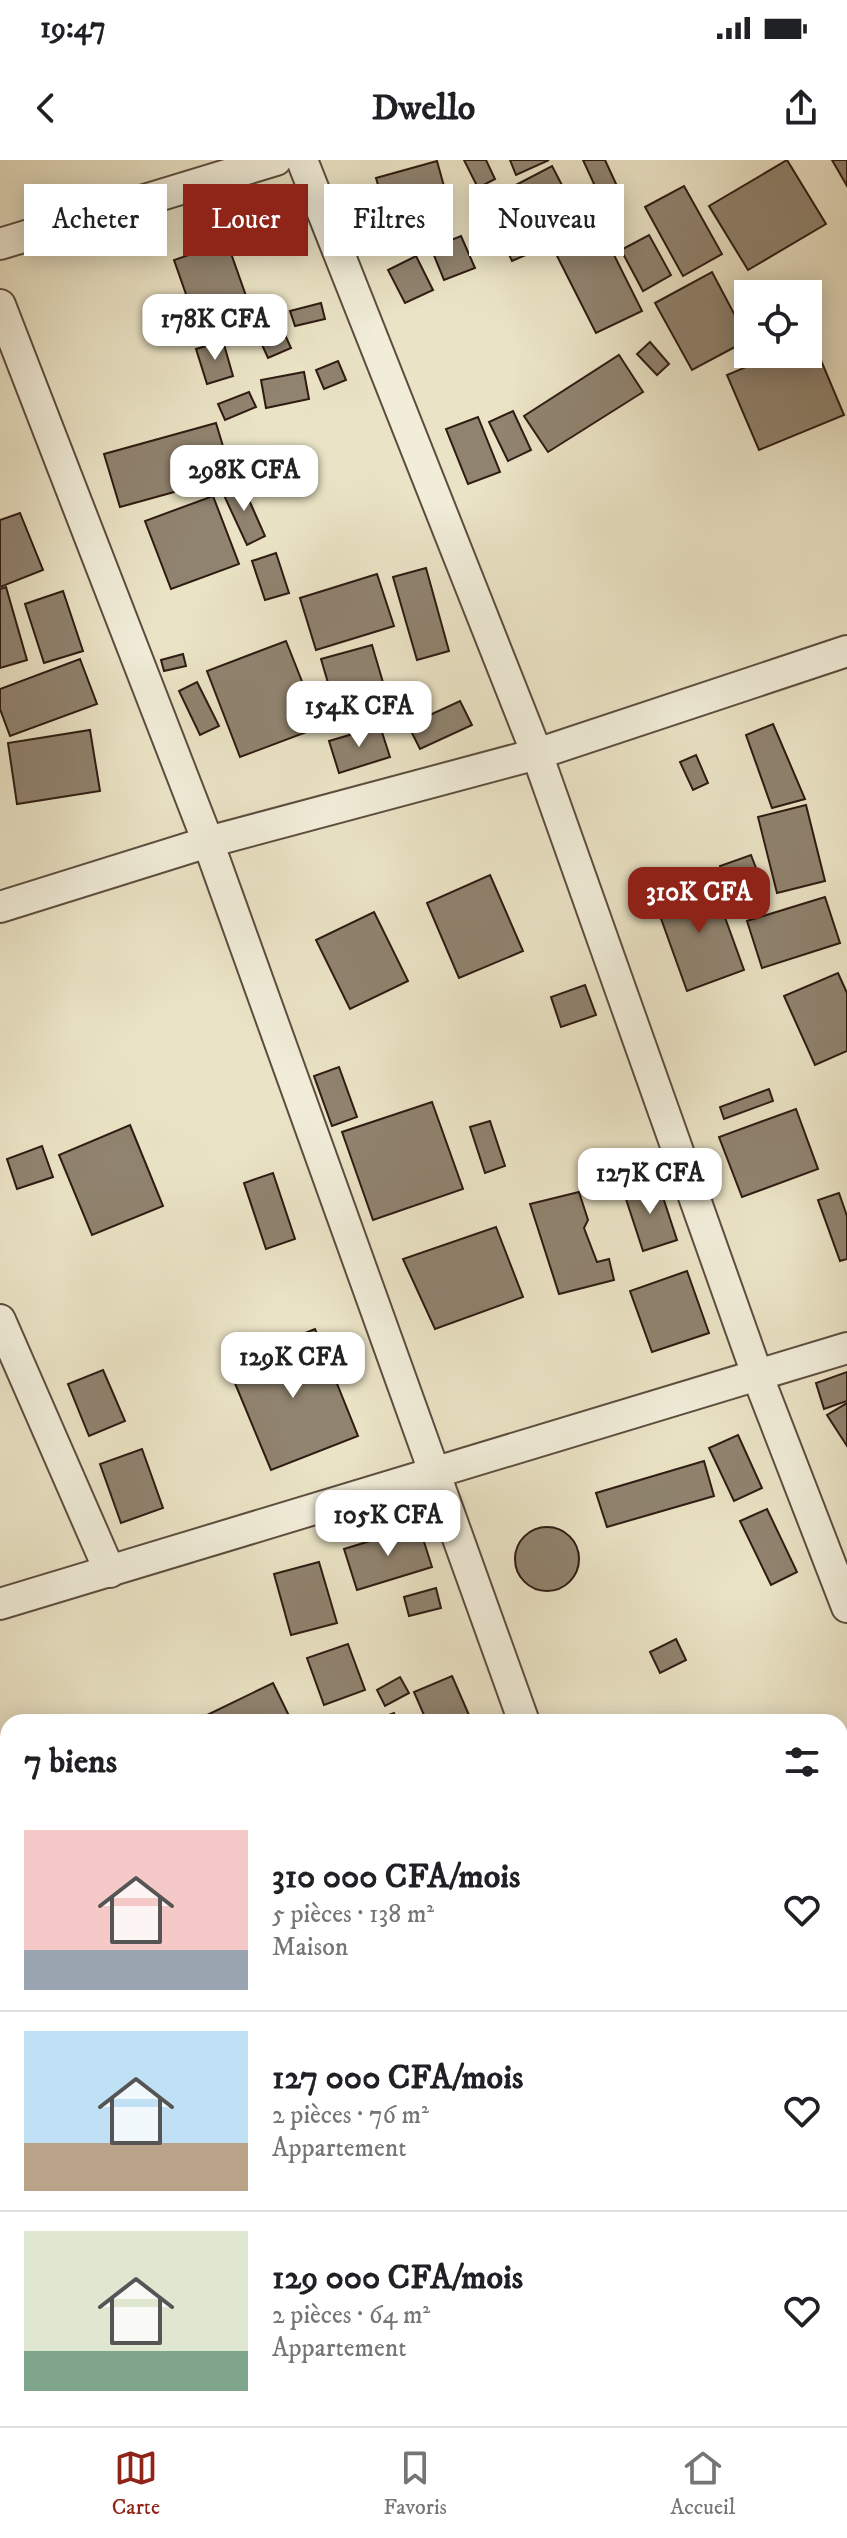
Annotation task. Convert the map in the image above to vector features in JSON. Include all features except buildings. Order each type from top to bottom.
[{"type":"street","points":[[0,244],[276,160]]},
{"type":"street","points":[[302,160],[537,754],[758,1377],[847,1607]]},
{"type":"street","points":[[0,305],[208,842],[521,1714]]},
{"type":"street","points":[[0,907],[208,842],[537,754],[847,651]]},
{"type":"street","points":[[0,1320],[110,1572]]},
{"type":"street","points":[[0,1604],[847,1348]]}]
